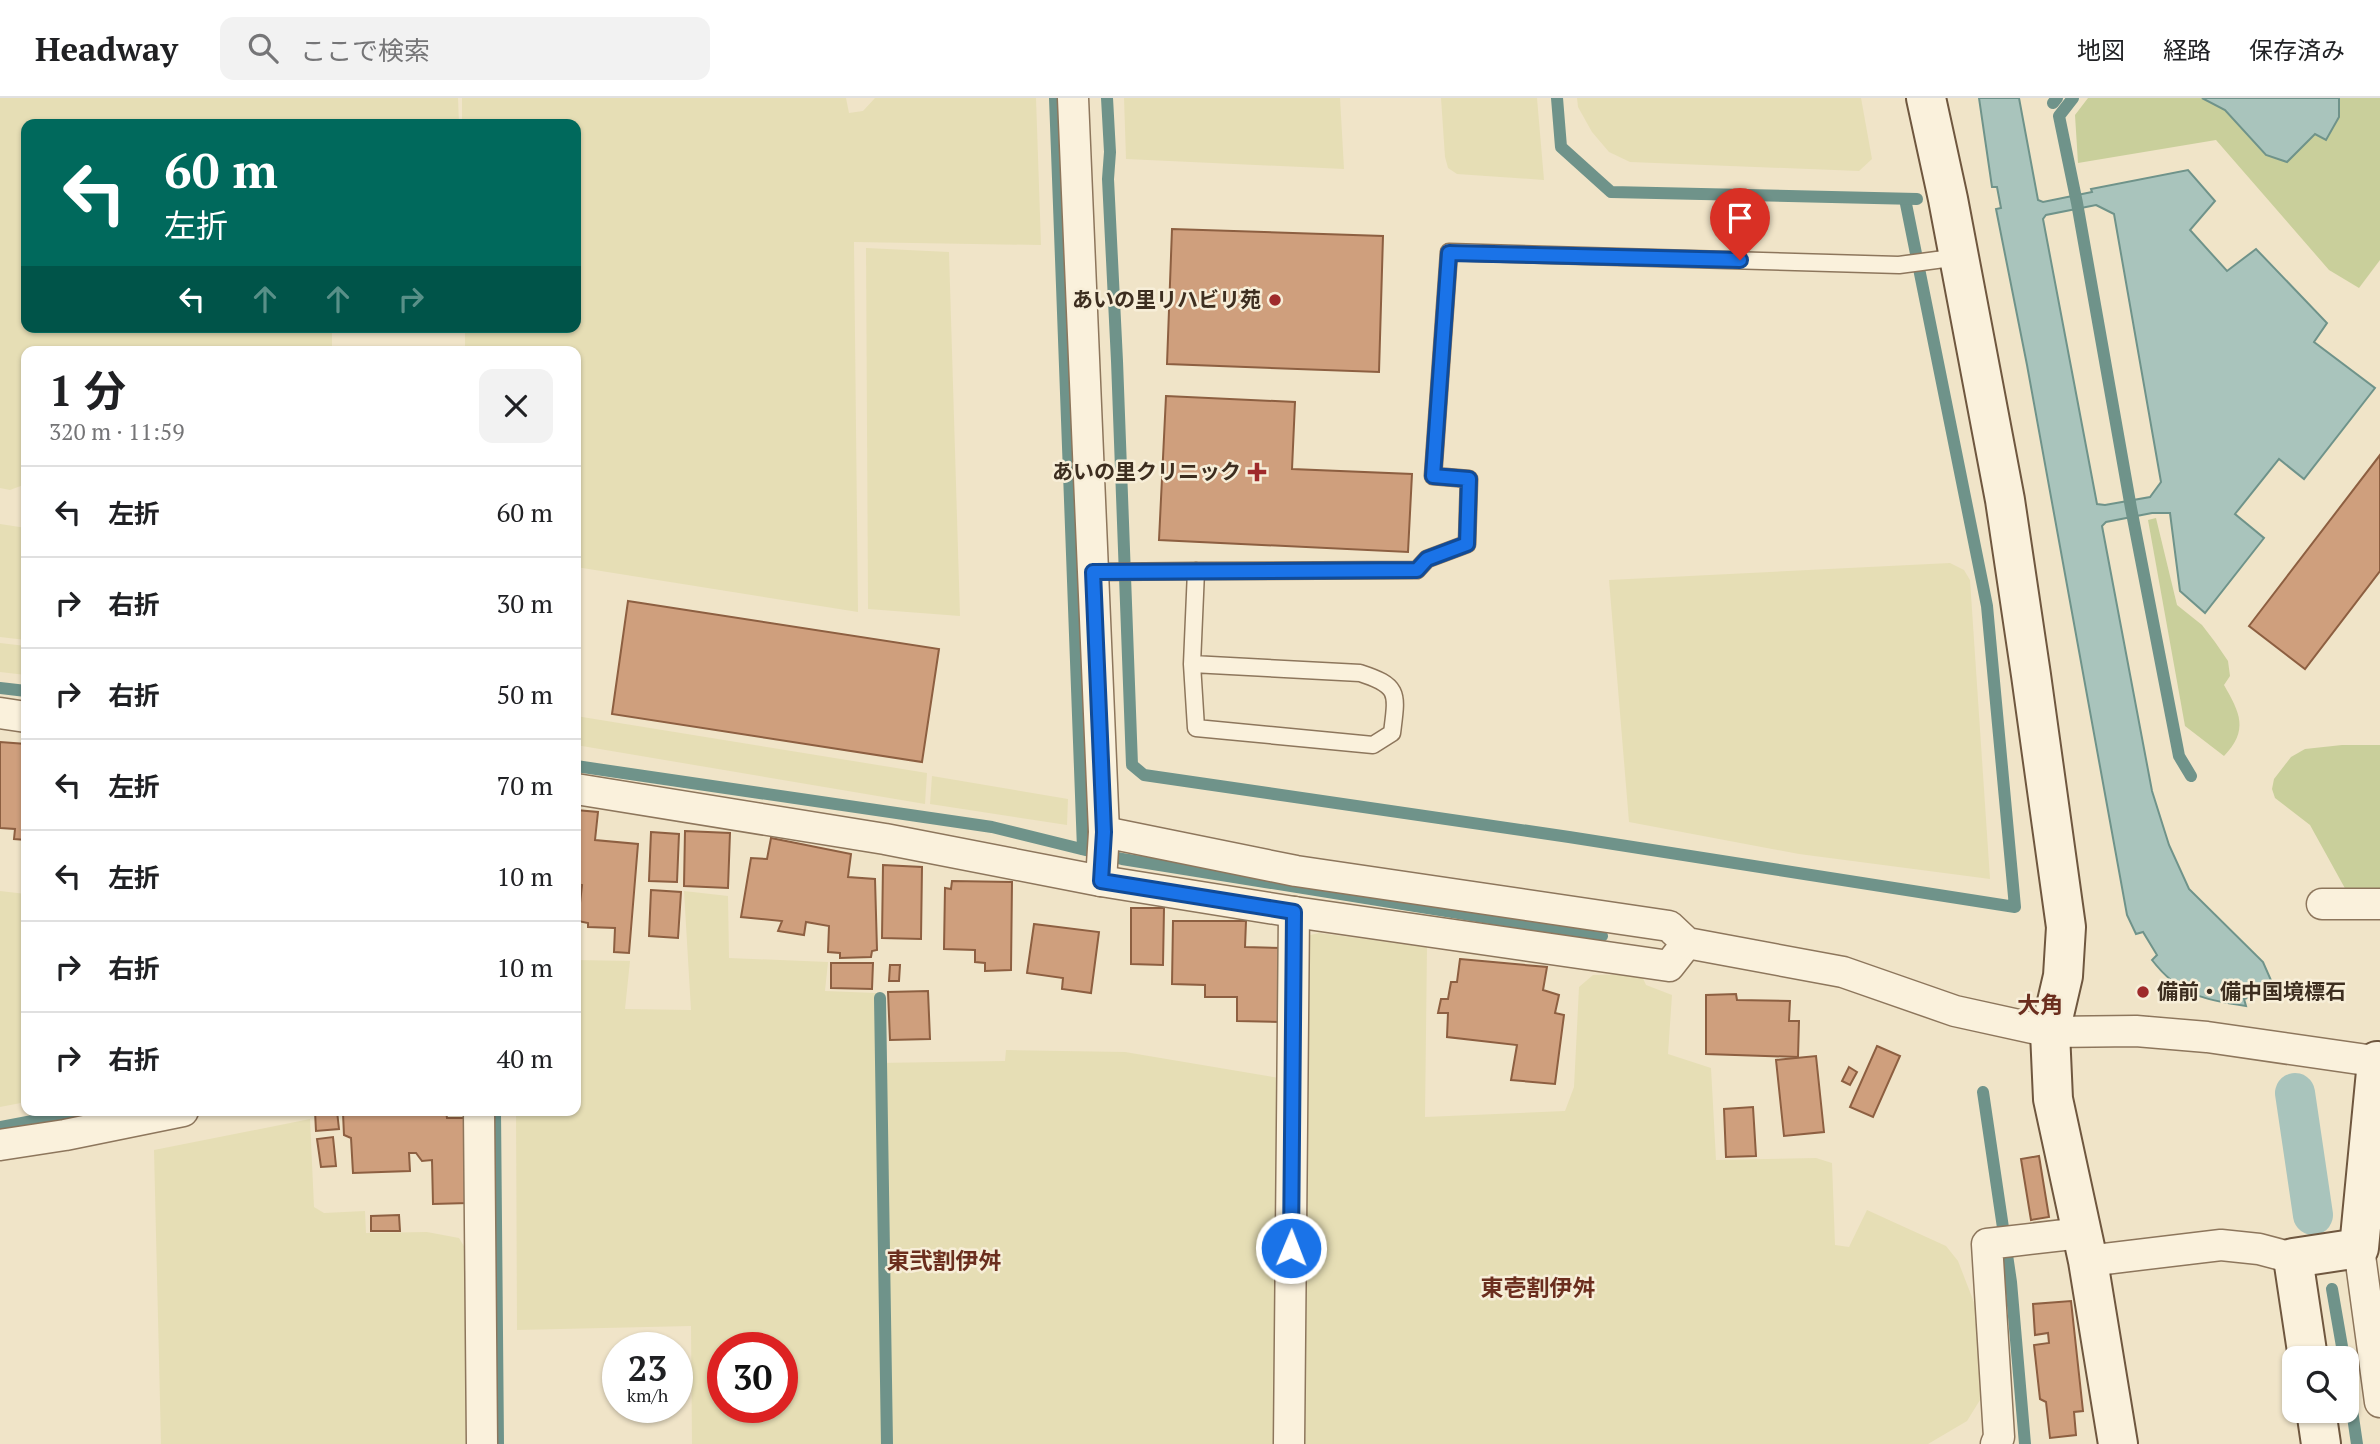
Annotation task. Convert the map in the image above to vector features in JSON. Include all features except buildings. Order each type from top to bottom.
[{"type":"street","points":[[1073,98],[1101,572],[1103,856]]},
{"type":"street","points":[[1926,98],[1944,259],[2005,500],[2066,926],[2063,976],[2050,1032],[2053,1099],[2085,1247],[2118,1444]]},
{"type":"street","points":[[0,713],[21,716]]},
{"type":"street","points":[[581,790],[886,839],[1296,871],[1670,926],[1687,943],[1843,972],[1955,1012],[2050,1032],[2147,1032],[2207,1037],[2379,1061],[2359,1248],[2380,1402]]},
{"type":"street","points":[[1103,856],[1294,912],[1669,966],[1687,943]]},
{"type":"street","points":[[2322,904],[2380,904]]},
{"type":"street","points":[[1289,1444],[1294,912]]},
{"type":"street","points":[[0,1145],[158,1116]]},
{"type":"street","points":[[479,1116],[482,1444]]},
{"type":"street","points":[[1996,1444],[1999,1437],[1987,1244],[2006,1242],[2085,1247],[2221,1245],[2259,1249],[2293,1258],[2359,1248]]},
{"type":"street","points":[[2293,1258],[2306,1346]]},
{"type":"street","points":[[2318,1423],[2320,1444]]},
{"type":"lane","points":[[1101,572],[1417,570],[1427,559],[1467,544],[1469,479],[1433,476],[1449,253],[1899,265],[1944,259]]},
{"type":"lane","points":[[1192,664],[1360,673],[1385,681],[1396,699],[1392,733],[1373,745],[1196,727],[1192,664],[1195,571]]},
{"type":"shaded area","points":[[0,98],[458,98],[459,119],[21,119],[21,333],[332,333],[332,346],[21,346],[21,486],[10,490],[0,488]]},
{"type":"shaded area","points":[[462,98],[846,98],[849,113],[863,111],[875,98],[1036,98],[1041,245],[854,242],[858,612],[581,568],[581,346],[465,346],[465,333],[581,333],[581,119],[462,119]]},
{"type":"shaded area","points":[[1124,98],[1340,98],[1344,169],[1126,159]]},
{"type":"shaded area","points":[[1441,98],[1537,98],[1544,180],[1457,174],[1448,168]]},
{"type":"shaded area","points":[[1577,98],[1861,98],[1872,159],[1859,171],[1630,162],[1609,152],[1592,132],[1578,107]]},
{"type":"shaded area","points":[[866,248],[949,252],[960,616],[868,609]]},
{"type":"shaded area","points":[[0,524],[21,527],[21,639],[0,637]]},
{"type":"shaded area","points":[[1950,563],[1964,570],[1970,580],[1990,879],[1799,854],[1629,822],[1609,580]]},
{"type":"shaded area","points":[[0,643],[21,645],[21,674],[0,672]]},
{"type":"shaded area","points":[[581,717],[927,773],[925,804],[581,746]]},
{"type":"shaded area","points":[[932,776],[1068,799],[1067,825],[930,804]]},
{"type":"shaded area","points":[[0,891],[21,893],[21,1103],[0,1107]]},
{"type":"shaded area","points":[[684,891],[728,896],[729,958],[828,962],[825,991],[876,993],[876,1063],[1005,1061],[1006,1050],[1125,1052],[1297,1081],[1306,936],[1319,933],[1427,947],[1425,1117],[1565,1111],[1574,1087],[1579,987],[1593,975],[1641,974],[1646,985],[1672,995],[1668,1054],[1711,1068],[1716,1160],[1816,1158],[1832,1163],[1835,1245],[1849,1247],[1867,1210],[1946,1246],[1958,1261],[1975,1305],[1983,1376],[1980,1400],[1967,1421],[1928,1444],[692,1444],[691,1326],[517,1330],[516,1116],[581,1116],[581,960],[630,961],[625,1009],[691,1010]]},
{"type":"shaded area","points":[[310,1119],[314,1207],[324,1213],[365,1211],[366,1233],[427,1232],[459,1238],[465,1248],[469,1444],[161,1444],[154,1150]]},
{"type":"green space","points":[[2088,98],[2380,98],[2380,260],[2359,288],[2329,270],[2216,140],[2078,163],[2075,115]]},
{"type":"green space","points":[[2156,518],[2177,605],[2202,625],[2228,661],[2230,676],[2224,685],[2238,713],[2239,729],[2232,747],[2224,756],[2185,726],[2148,520]]},
{"type":"green space","points":[[2380,745],[2380,891],[2347,892],[2310,825],[2275,798],[2272,789],[2274,779],[2291,757],[2305,749]]},
{"type":"water","points":[[1979,98],[2019,98],[2038,200],[2043,202],[2092,192],[2091,189],[2188,170],[2215,201],[2190,230],[2227,271],[2256,249],[2327,323],[2314,342],[2375,388],[2304,479],[2279,459],[2235,514],[2264,538],[2205,613],[2180,591],[2170,513],[2152,513],[2106,522],[2102,526],[2152,791],[2169,845],[2189,889],[2263,962],[2277,994],[2263,1000],[2260,994],[2244,999],[2246,1006],[2193,994],[2172,981],[2152,960],[2157,955],[2143,932],[2136,934],[2127,915],[1996,209],[2001,208],[1997,187],[1992,187]],"holes":[[[2096,205],[2114,214],[2161,482],[2150,497],[2105,505],[2097,504],[2043,219],[2046,215]]]},
{"type":"water","points":[[2202,98],[2339,98],[2339,117],[2326,140],[2315,134],[2287,162],[2266,155],[2225,110]]},
{"type":"waterway","points":[[1055,98],[1083,849]]},
{"type":"waterway","points":[[1107,98],[1132,765],[1144,775],[1569,837],[2015,907],[1987,606],[1905,199]]},
{"type":"waterway","points":[[1557,98],[1561,147],[1611,192],[1917,199]]},
{"type":"waterway","points":[[2053,103],[2057,98]]},
{"type":"waterway","points":[[2073,98],[2059,116],[2179,756],[2191,776]]},
{"type":"waterway","points":[[0,688],[21,690]]},
{"type":"waterway","points":[[581,767],[992,827],[1122,859],[1602,936]]},
{"type":"waterway","points":[[880,998],[887,1444]]},
{"type":"waterway","points":[[1983,1092],[2011,1282],[2025,1444]]},
{"type":"waterway","points":[[2295,1093],[2313,1215]]},
{"type":"waterway","points":[[0,1127],[58,1116]]},
{"type":"waterway","points":[[495,1116],[498,1444]]},
{"type":"waterway","points":[[2332,1289],[2342,1346]]},
{"type":"waterway","points":[[2354,1423],[2357,1444]]},
{"type":"place","name":"あいの里リハビリ苑","points":[[1275,300]]},
{"type":"place","name":"あいの里クリニック","points":[[1257,472]]},
{"type":"place","name":"備前・備中国境標石","points":[[2143,992]]},
{"type":"district","name":"大角","points":[[2040,1005]]},
{"type":"district","name":"東弐割伊舛","points":[[944,1261]]},
{"type":"district","name":"東壱割伊舛","points":[[1538,1288]]},
{"type":"route","points":[[1291,1248],[1294,912],[1101,881],[1104,832],[1093,572],[1417,570],[1427,559],[1467,544],[1469,479],[1433,476],[1449,253],[1740,260]]}]
